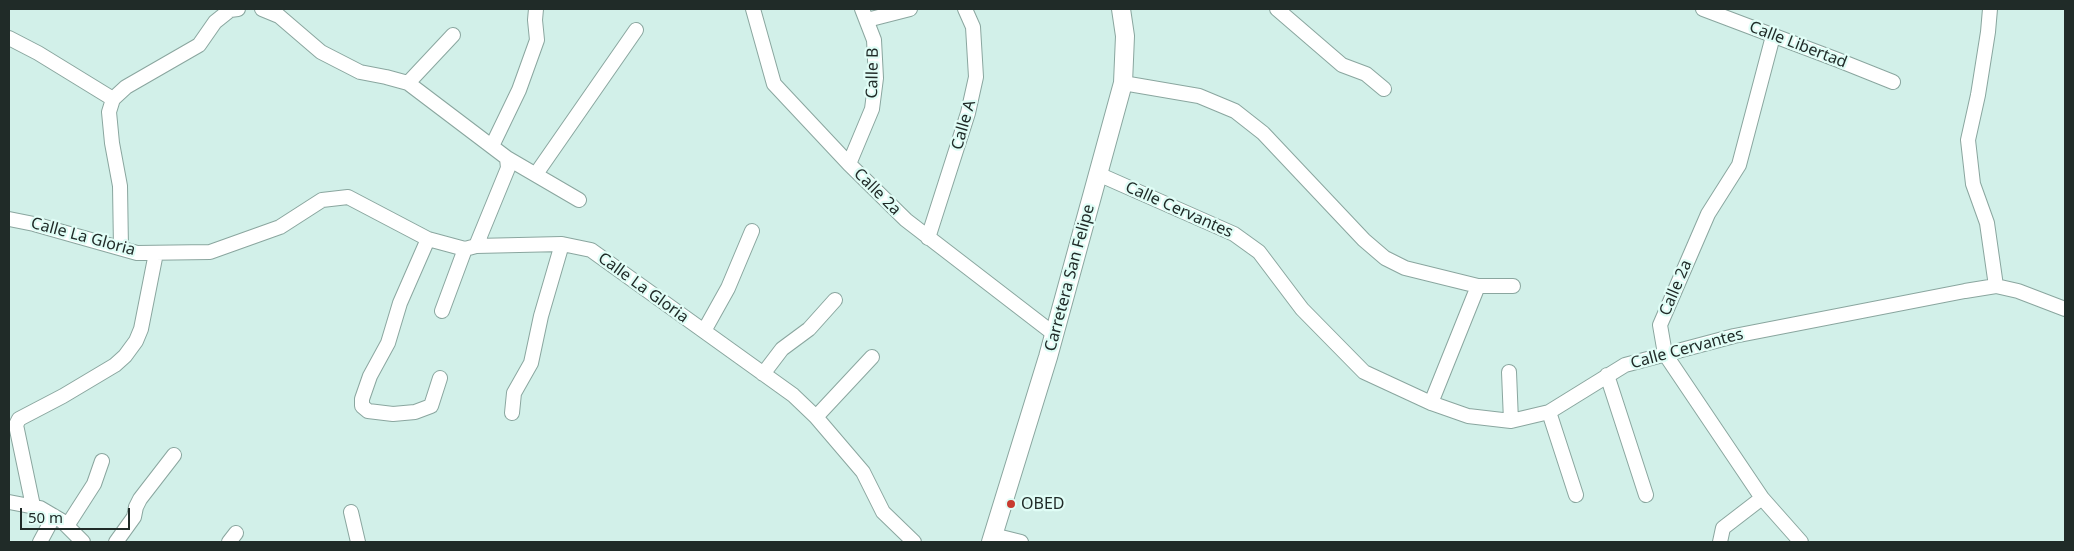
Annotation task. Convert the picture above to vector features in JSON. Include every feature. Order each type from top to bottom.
[{"type":"main road","name":"Carretera San Felipe","points":[[992,539],[1054,334],[1123,82],[1125,36],[1121,9]]},
{"type":"street","points":[[121,248],[120,186],[112,143],[109,112],[113,99],[126,87],[199,45],[215,22],[230,10],[238,9]]},
{"type":"street","points":[[262,9],[279,16],[321,52],[360,72],[386,76],[408,83],[508,158],[579,200]]},
{"type":"street","points":[[492,146],[519,90],[537,40],[536,9]]},
{"type":"street","name":"Calle 2a","points":[[753,9],[774,84],[906,220],[1054,334]]},
{"type":"street","points":[[865,15],[910,9]]},
{"type":"street","name":"Calle A","points":[[928,238],[968,113],[976,77],[973,28],[966,9]]},
{"type":"street","points":[[1277,9],[1342,65],[1366,74],[1384,89]]},
{"type":"street","name":"Calle Libertad","points":[[1702,9],[1892,82]]},
{"type":"street","points":[[1990,9],[1978,95],[1968,140],[1973,184],[1987,223],[1996,286]]},
{"type":"street","name":"Calle B","points":[[850,164],[872,109],[876,78],[874,40],[865,15]]},
{"type":"street","points":[[536,174],[636,30]]},
{"type":"street","points":[[408,83],[453,35]]},
{"type":"street","name":"Calle 2a","points":[[1773,36],[1739,165],[1708,214],[1660,325],[1665,354],[1762,498],[1801,542]]},
{"type":"street","points":[[9,38],[38,53],[113,99]]},
{"type":"street","points":[[1123,82],[1199,96],[1235,112],[1263,133],[1364,240],[1385,258],[1405,268],[1478,286],[1513,286]]},
{"type":"street","points":[[442,311],[508,168],[508,158]]},
{"type":"street","name":"Calle Cervantes","points":[[1098,174],[1234,234],[1258,252],[1280,278],[1302,309],[1364,372],[1431,403],[1468,416],[1512,421],[1549,412],[1625,365],[1744,334],[1996,286],[2018,291],[2065,309]]},
{"type":"street","name":"Calle La Gloria","points":[[9,219],[34,224],[137,253],[210,252],[280,227],[322,200],[348,197],[428,239],[471,248],[562,244],[592,250],[793,395],[816,417],[863,472],[883,512],[914,542]]},
{"type":"street","points":[[704,331],[728,288],[752,231]]},
{"type":"street","points":[[428,239],[400,303],[388,343],[370,376],[362,399],[362,406],[368,411],[393,414],[415,412],[432,406],[440,378]]},
{"type":"street","points":[[512,413],[514,393],[531,363],[541,316],[562,244]]},
{"type":"street","points":[[33,506],[16,425],[19,419],[63,396],[115,365],[124,356],[136,341],[141,329],[156,253]]},
{"type":"street","points":[[1431,403],[1478,286]]},
{"type":"street","points":[[763,374],[782,350],[801,334],[809,330],[835,300]]},
{"type":"street","points":[[816,417],[872,357]]},
{"type":"street","points":[[1509,372],[1512,421]]},
{"type":"street","points":[[1607,375],[1646,495]]},
{"type":"street","points":[[1549,412],[1576,495]]},
{"type":"street","points":[[116,542],[134,517],[140,499],[174,455]]},
{"type":"street","points":[[67,526],[94,484],[102,461]]},
{"type":"street","points":[[1720,542],[1723,528],[1762,498]]},
{"type":"street","points":[[9,502],[33,506],[54,516],[83,542]]},
{"type":"street","points":[[350,512],[358,542]]},
{"type":"street","points":[[40,542],[54,516]]},
{"type":"street","points":[[992,539],[1021,542]]},
{"type":"place","name":"OBED","points":[[1011,504]]}]
